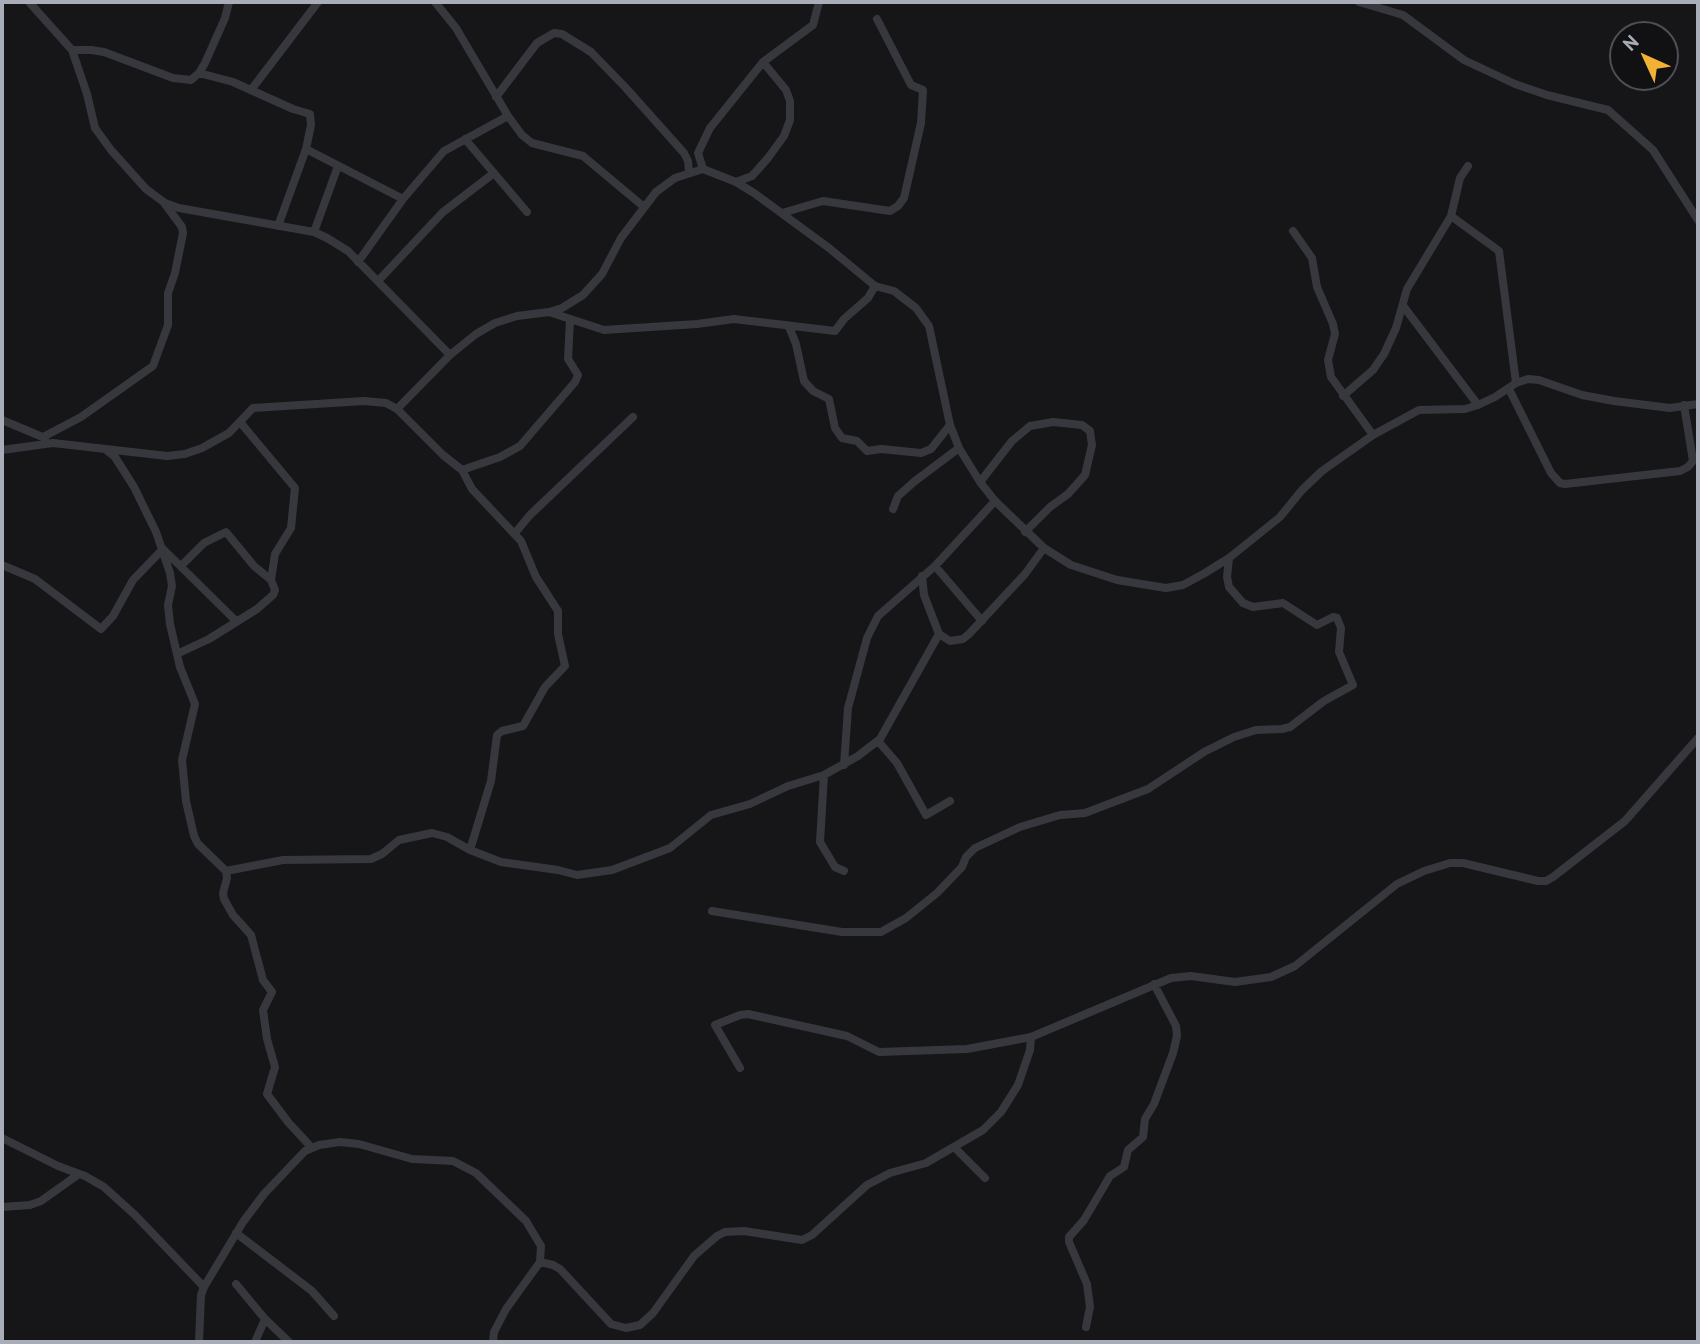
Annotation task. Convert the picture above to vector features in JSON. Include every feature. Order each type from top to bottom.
[{"type":"street","points":[[29,2],[72,50],[95,128],[146,189],[165,203],[182,227],[183,233],[168,293],[167,326],[153,366],[81,417],[43,437]]},
{"type":"street","points":[[72,50],[104,52],[184,80],[191,80],[199,73],[225,18],[229,2]]},
{"type":"street","points":[[251,90],[318,2]]},
{"type":"street","points":[[435,2],[456,28],[496,97],[522,135],[532,143],[583,156],[644,207]]},
{"type":"street","points":[[703,169],[698,153],[710,128],[763,62],[813,24],[819,2]]},
{"type":"street","points":[[1359,2],[1403,15],[1464,60],[1515,84],[1608,110],[1653,150],[1698,220]]},
{"type":"street","points":[[782,213],[818,201],[890,211],[904,198],[921,123],[923,90],[911,85],[877,19]]},
{"type":"street","points":[[496,97],[537,43],[554,33],[562,34],[591,52],[625,86],[684,153],[689,172]]},
{"type":"street","points":[[736,183],[752,176],[768,158],[784,136],[790,120],[790,101],[786,90],[763,62]]},
{"type":"street","points":[[199,73],[233,82],[293,109],[309,113],[311,125],[306,149],[278,226]]},
{"type":"street","points":[[358,262],[403,199],[444,151],[508,116]]},
{"type":"street","points":[[465,139],[527,212]]},
{"type":"street","points":[[306,149],[403,199]]},
{"type":"street","points":[[314,232],[338,166]]},
{"type":"street","points":[[1343,396],[1373,370],[1384,354],[1411,283],[1451,216],[1460,178],[1468,166]]},
{"type":"street","points":[[397,409],[450,355],[476,334],[517,316],[549,312],[572,303],[602,274],[621,237],[664,185],[689,172],[703,169],[736,183],[782,213],[875,286],[901,295],[925,319],[932,337],[950,425],[959,448],[980,482],[1025,532],[1044,548],[1071,565],[1117,580],[1158,587],[1183,585],[1229,558],[1280,517],[1322,471],[1373,435],[1419,410],[1465,409],[1528,379],[1539,380],[1582,395],[1614,401],[1670,408],[1698,404]]},
{"type":"street","points":[[378,281],[443,212],[494,173]]},
{"type":"street","points":[[165,203],[192,211],[314,232],[341,246],[450,355]]},
{"type":"street","points":[[1451,216],[1499,251],[1513,386],[1551,472],[1560,483],[1680,471],[1688,467],[1693,461],[1685,405]]},
{"type":"street","points":[[1293,231],[1312,258],[1317,286],[1334,324],[1335,334],[1328,360],[1331,377],[1373,435]]},
{"type":"street","points":[[549,312],[595,329],[697,324],[734,318],[835,331],[844,318],[868,298],[875,286]]},
{"type":"street","points":[[1404,307],[1478,405]]},
{"type":"street","points":[[462,470],[500,457],[520,446],[575,382],[578,375],[568,359],[570,320]]},
{"type":"street","points":[[789,327],[796,344],[804,381],[813,391],[829,399],[835,428],[842,438],[857,441],[867,451],[881,449],[921,453],[932,449],[950,425]]},
{"type":"street","points":[[2,450],[53,443],[167,456],[185,454],[220,439],[253,408],[364,401],[386,403],[397,409],[462,470],[472,489],[515,533],[525,547],[536,577],[558,610],[558,634],[565,668],[545,687],[523,726],[502,731],[495,738],[491,781],[470,850]]},
{"type":"street","points":[[515,533],[530,515],[633,417]]},
{"type":"street","points":[[2,421],[53,443]]},
{"type":"street","points":[[240,422],[295,489],[291,528],[275,554],[271,580]]},
{"type":"street","points":[[980,482],[1012,441],[1030,426],[1053,422],[1082,425],[1090,431],[1092,445],[1085,475],[1025,532]]},
{"type":"street","points":[[103,447],[115,457],[127,475],[153,525],[172,580],[169,616],[180,667],[195,704],[182,760],[189,817],[196,842],[226,871],[224,900],[251,935],[263,980],[272,992],[263,1010],[274,1063],[267,1094],[311,1147]]},
{"type":"street","points":[[893,509],[898,496],[959,448]]},
{"type":"street","points":[[844,765],[848,708],[867,638],[883,610],[935,566],[995,501]]},
{"type":"street","points":[[178,653],[209,639],[257,609],[273,595],[275,587],[226,532],[204,543],[181,566]]},
{"type":"street","points":[[2,565],[35,579],[101,629],[113,616],[133,580],[160,548]]},
{"type":"street","points":[[160,548],[236,621]]},
{"type":"street","points":[[922,576],[924,595],[939,634],[950,641],[956,641],[963,639],[982,621],[1025,574],[1044,548]]},
{"type":"street","points":[[712,911],[842,932],[881,932],[906,918],[937,894],[975,848],[1020,827],[1060,815],[1085,813],[1154,787],[1204,752],[1234,737],[1256,730],[1290,727],[1324,701],[1353,685],[1339,652],[1341,628],[1338,618],[1333,617],[1317,625],[1283,603],[1253,607],[1243,603],[1229,587],[1229,558]]},
{"type":"street","points":[[935,566],[982,621]]},
{"type":"street","points":[[226,871],[283,860],[371,859],[399,840],[432,833],[447,837],[492,859],[519,866],[577,875],[602,872],[670,848],[711,815],[750,804],[824,775],[844,765],[878,741],[939,634]]},
{"type":"street","points":[[740,1068],[715,1024],[744,1014],[847,1036],[879,1052],[967,1049],[1031,1037],[1171,978],[1191,976],[1235,982],[1271,977],[1295,966],[1410,876],[1450,863],[1475,865],[1546,881],[1617,828],[1698,738]]},
{"type":"street","points":[[878,741],[897,763],[926,815],[950,801]]},
{"type":"street","points":[[824,775],[820,842],[835,867],[844,871]]},
{"type":"street","points":[[1086,1327],[1090,1307],[1087,1284],[1069,1240],[1110,1176],[1125,1165],[1128,1150],[1143,1138],[1145,1119],[1154,1104],[1173,1053],[1176,1026],[1154,984]]},
{"type":"street","points":[[540,1262],[560,1269],[611,1324],[621,1328],[640,1325],[653,1313],[694,1256],[722,1233],[744,1231],[802,1240],[812,1235],[867,1185],[890,1173],[918,1167],[955,1149],[983,1130],[1006,1105],[1026,1063],[1031,1037]]},
{"type":"street","points":[[2,1138],[104,1187],[135,1215],[204,1287]]},
{"type":"street","points":[[199,1342],[201,1295],[204,1287],[236,1233],[264,1194],[298,1157],[311,1147],[349,1142],[407,1158],[449,1160],[465,1167],[476,1173],[526,1221],[541,1246],[540,1262],[506,1308],[494,1332],[493,1342]]},
{"type":"street","points":[[955,1149],[985,1178]]},
{"type":"street","points":[[2,1207],[30,1205],[41,1201],[79,1174]]},
{"type":"street","points":[[236,1233],[312,1291],[334,1316]]},
{"type":"street","points":[[236,1284],[265,1319],[289,1342]]},
{"type":"street","points":[[256,1342],[265,1319]]}]
